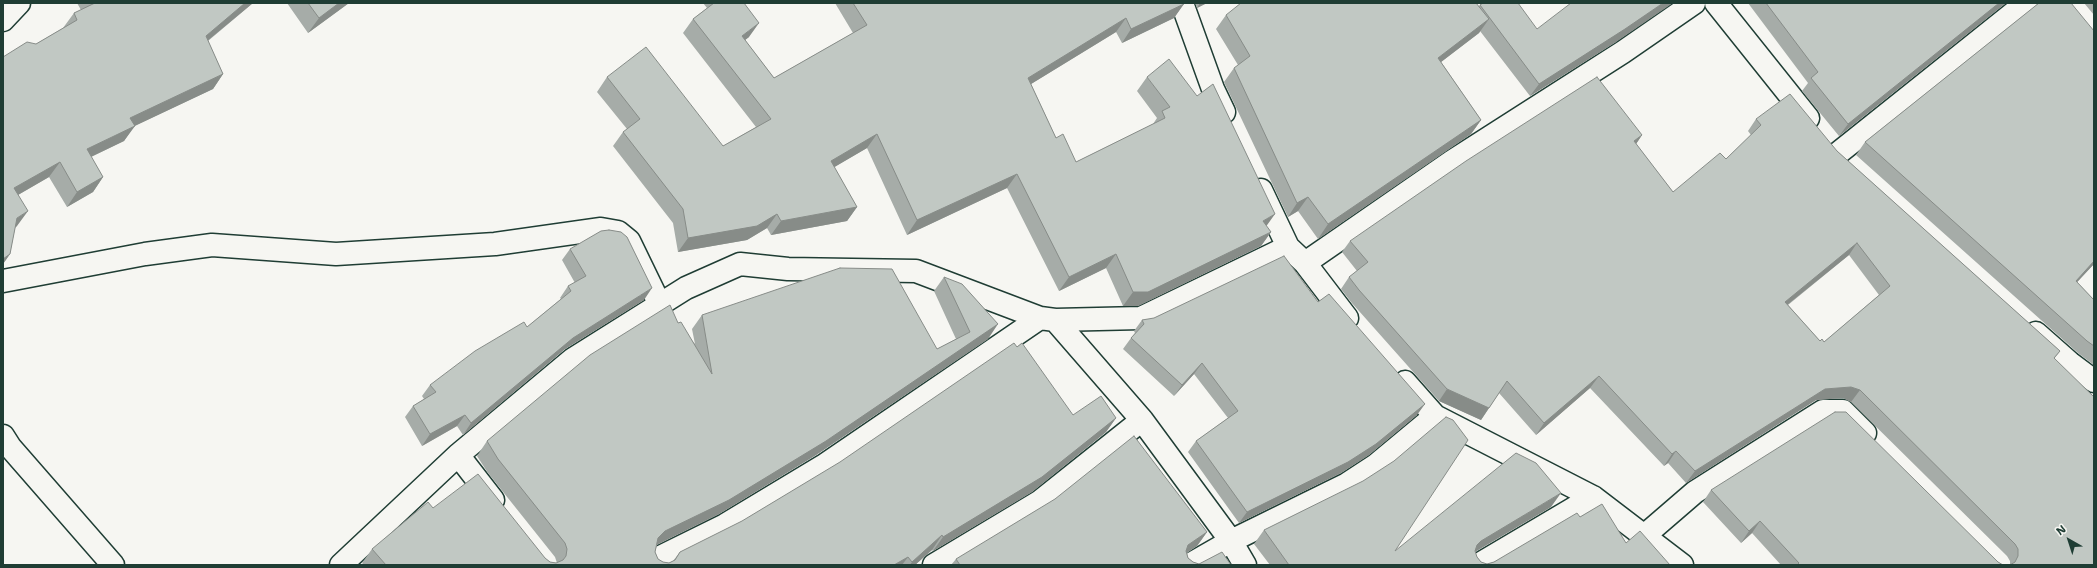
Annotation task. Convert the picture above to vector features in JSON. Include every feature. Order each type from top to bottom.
[{"type":"street","points":[[3,20],[19,3]]},
{"type":"street","points":[[1182,3],[1213,89],[1234,132]]},
{"type":"street","points":[[1305,263],[1450,162],[1623,52],[1694,3]]},
{"type":"street","points":[[1716,3],[1837,154],[1854,170]]},
{"type":"street","points":[[1837,154],[2026,3]]},
{"type":"street","points":[[1254,175],[1288,247],[1305,263],[1341,310],[1362,334]]},
{"type":"street","points":[[3,281],[145,254],[212,245],[336,254],[495,244],[601,229],[618,232],[629,241],[660,305]]},
{"type":"street","points":[[341,565],[458,455],[573,358],[686,288],[740,264],[788,269],[916,271],[1048,319],[1141,318],[1288,247]]},
{"type":"street","points":[[1048,319],[1142,420],[1231,541],[1245,565]]},
{"type":"street","points":[[657,565],[660,557],[725,525],[823,466],[1048,319]]},
{"type":"street","points":[[2023,321],[2070,363],[2094,381]]},
{"type":"street","points":[[1393,369],[1435,416],[1593,497],[1682,565]]},
{"type":"street","points":[[1644,536],[1695,492],[1823,411],[1843,411],[1882,450]]},
{"type":"street","points":[[1189,565],[1231,541],[1347,484],[1376,465],[1435,416]]},
{"type":"street","points":[[934,565],[1039,502],[1142,420]]},
{"type":"street","points":[[5,446],[112,565]]},
{"type":"street","points":[[458,455],[506,516]]},
{"type":"street","points":[[1478,565],[1593,497]]},
{"type":"building","points":[[95,3],[245,3],[206,36],[223,74],[130,118],[135,126],[87,149],[103,177],[77,192],[60,162],[14,188],[28,211],[17,218],[10,254],[3,259],[3,57],[27,42],[36,44],[77,20],[74,13]]},
{"type":"building","points":[[308,3],[339,3],[319,18]]},
{"type":"building","points":[[714,3],[744,3],[759,23],[742,36],[774,78],[867,25],[853,3],[1184,3],[1131,29],[1126,18],[1028,78],[1056,138],[1063,134],[1076,162],[1165,118],[1162,111],[1170,107],[1147,77],[1169,59],[1197,96],[1213,84],[1275,214],[1263,221],[1271,232],[1148,292],[1133,292],[1116,254],[1069,277],[1017,174],[917,220],[877,134],[831,161],[857,207],[781,221],[777,214],[757,226],[688,238],[683,209],[623,132],[640,119],[607,77],[646,47],[723,146],[771,119],[693,19]]},
{"type":"building","points":[[1241,3],[1476,3],[1489,19],[1438,58],[1481,120],[1328,224],[1308,197],[1297,203],[1234,68],[1250,56],[1226,15]]},
{"type":"building","points":[[1483,3],[1518,3],[1537,29],[1571,3],[1663,3],[1539,84],[1480,5]]},
{"type":"building","points":[[1766,3],[1999,3],[1848,124],[1811,78],[1818,72]]},
{"type":"building","points":[[2039,3],[2071,3],[2094,31],[2094,261],[2076,281],[2094,300],[2094,346],[1865,142]]},
{"type":"building","points":[[1597,77],[1642,135],[1634,141],[1673,192],[1720,153],[1726,159],[1761,125],[1756,119],[1790,94],[1837,151],[2060,351],[2054,358],[2094,397],[2094,565],[2010,565],[2015,562],[2018,556],[2018,549],[2015,544],[1860,390],[1851,387],[1825,389],[1695,471],[1676,451],[1672,454],[1599,376],[1544,423],[1507,381],[1489,408],[1447,389],[1349,277],[1368,262],[1350,241],[1466,161]],"holes":[[[1857,243],[1890,286],[1824,342],[1822,339],[1820,341],[1785,302]]]},
{"type":"building","points":[[609,230],[621,232],[627,237],[652,288],[573,338],[471,423],[465,415],[430,434],[413,406],[436,392],[430,385],[475,351],[524,322],[527,327],[571,291],[568,286],[586,276],[570,249],[601,231]]},
{"type":"building","points":[[1284,256],[1318,302],[1329,294],[1425,404],[1376,444],[1348,462],[1247,512],[1196,441],[1238,411],[1202,363],[1182,385],[1131,338],[1144,324],[1142,320],[1154,318]]},
{"type":"building","points":[[840,268],[892,269],[937,349],[970,332],[944,277],[962,284],[998,324],[826,441],[729,500],[665,531],[658,538],[655,552],[658,559],[669,563],[675,560],[680,552],[742,521],[840,462],[1014,343],[1017,347],[1022,343],[1073,415],[1101,396],[1116,418],[1042,477],[943,537],[942,535],[912,562],[908,557],[894,565],[386,565],[372,549],[428,502],[433,508],[478,474],[545,558],[550,562],[556,563],[563,560],[566,556],[567,549],[565,543],[498,459],[487,441],[590,355],[670,305],[678,323],[681,322],[712,374],[702,315]]},
{"type":"building","points":[[1835,412],[1846,412],[1998,562],[2003,565],[1797,565],[1799,563],[1760,521],[1749,531],[1711,490]]},
{"type":"building","points":[[1446,417],[1453,420],[1468,440],[1395,551],[1516,453],[1536,463],[1561,493],[1481,541],[1477,545],[1475,551],[1481,562],[1487,564],[1494,562],[1577,513],[1580,517],[1602,504],[1626,543],[1640,531],[1670,565],[1289,565],[1264,530],[1363,481],[1394,461]]},
{"type":"building","points":[[1134,436],[1207,532],[1188,545],[1186,551],[1188,558],[1199,564],[1222,552],[1231,565],[960,565],[956,559],[1055,499]]}]
